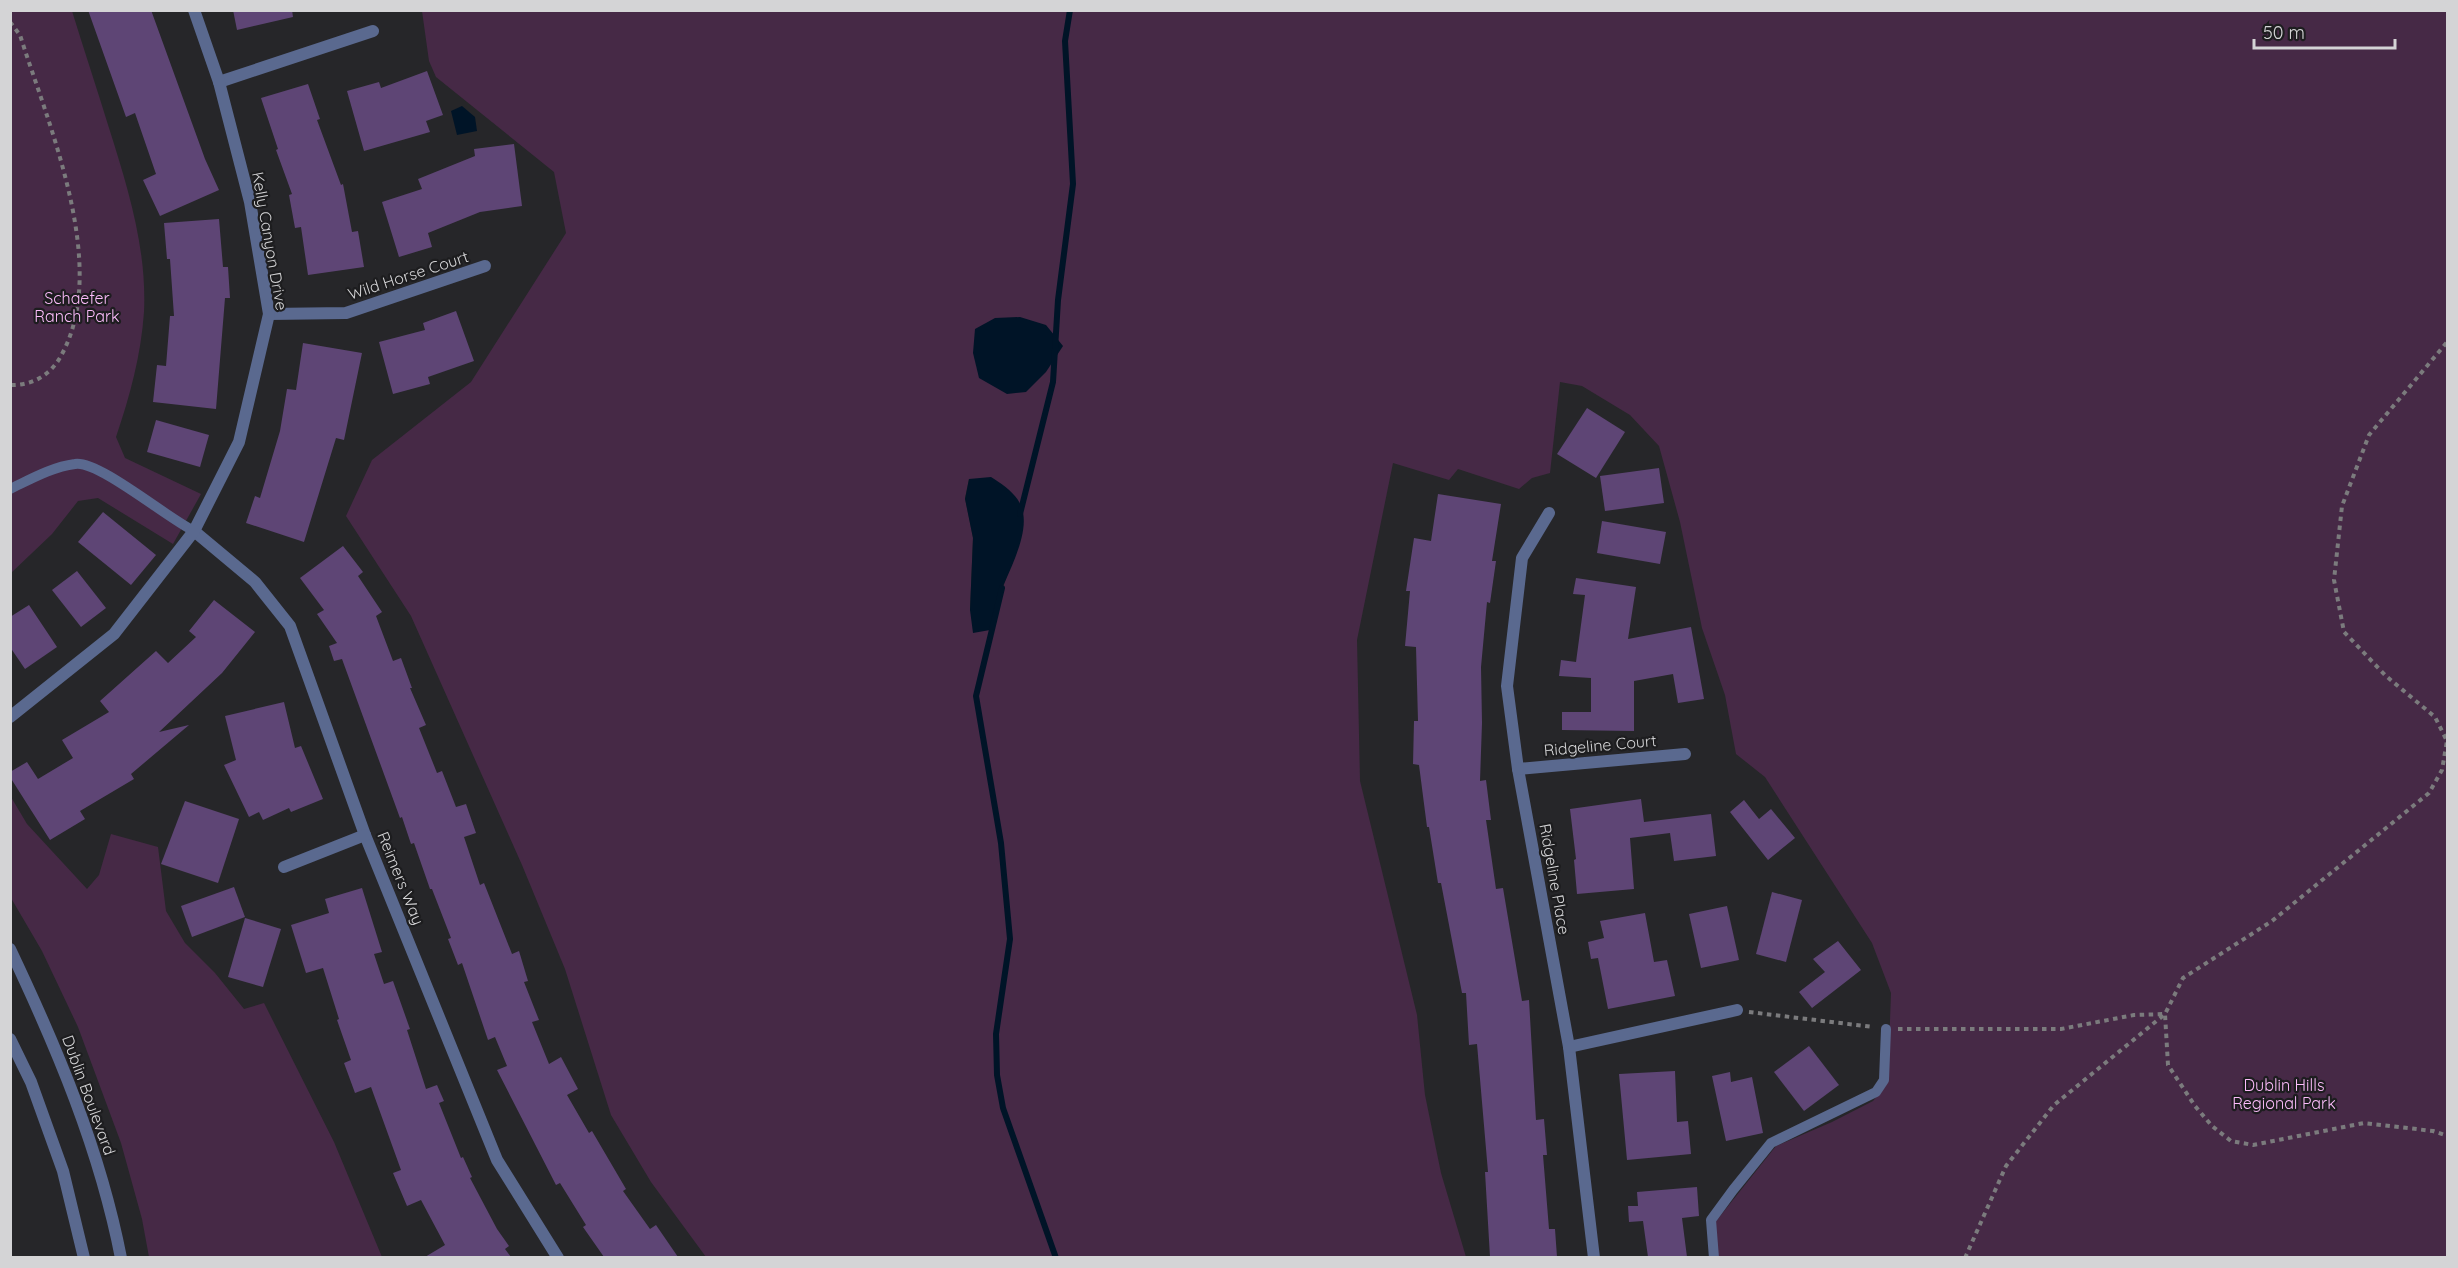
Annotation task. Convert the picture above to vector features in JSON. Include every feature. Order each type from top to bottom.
[{"type":"street","name":"Kelly Canyon Drive","points":[[10,717],[114,634],[194,531],[238,442],[269,314],[250,202],[219,82],[194,10]]},
{"type":"street","points":[[219,82],[373,31]]},
{"type":"street","name":"Wild Horse Court","points":[[269,314],[346,313],[485,266]]},
{"type":"street","name":"Ridgeline Place","points":[[1549,513],[1522,558],[1507,686],[1518,769],[1569,1047],[1594,1257]]},
{"type":"street","name":"Reimers Way","points":[[194,531],[255,582],[290,626],[365,834],[498,1160],[558,1257]]},
{"type":"street","name":"Ridgeline Court","points":[[1518,769],[1685,754]]},
{"type":"street","points":[[284,867],[365,834]]},
{"type":"street","name":"Dublin Boulevard","points":[[10,949],[45,1021],[84,1123],[113,1215],[121,1257]]},
{"type":"street","points":[[1569,1047],[1737,1010]]},
{"type":"street","points":[[10,1039],[31,1082],[63,1171],[84,1257]]},
{"type":"lane","points":[[10,489],[38,475],[77,463],[98,469],[176,522],[194,531]]},
{"type":"lane","points":[[1714,1257],[1711,1220],[1771,1143],[1876,1092],[1884,1080],[1886,1029]]},
{"type":"path","points":[[10,22],[20,35],[64,173],[76,227],[79,278],[74,324],[68,345],[56,366],[38,380],[10,385]]},
{"type":"path","points":[[1965,1257],[2006,1166],[2054,1105],[2165,1014],[2183,978],[2272,921],[2429,793],[2442,770],[2447,741],[2435,717],[2386,676],[2344,632],[2334,580],[2342,507],[2369,435],[2448,341]]},
{"type":"path","points":[[2442,770],[2448,774]]},
{"type":"path","points":[[1737,1010],[1886,1029],[2061,1029],[2134,1015],[2165,1014]]},
{"type":"path","points":[[2165,1014],[2168,1065],[2206,1119],[2231,1141],[2253,1145],[2364,1123],[2433,1131],[2448,1136]]},
{"type":"green space","name":"Schaefer Ranch Park","points":[[11,11],[72,11],[135,219],[142,265],[144,312],[134,375],[116,437],[125,458],[201,494],[173,544],[98,498],[78,501],[52,534],[11,573]]},
{"type":"green space","name":"Dublin Hills Regional Park","points":[[422,11],[2447,11],[2447,1257],[1716,1257],[1713,1225],[1776,1146],[1873,1101],[1882,1090],[1888,1076],[1891,993],[1872,943],[1765,777],[1736,754],[1725,695],[1702,628],[1680,522],[1659,446],[1630,415],[1582,386],[1560,382],[1550,473],[1532,478],[1519,489],[1458,469],[1449,480],[1393,463],[1357,640],[1360,781],[1417,1015],[1425,1095],[1441,1173],[1466,1257],[706,1257],[651,1182],[611,1115],[565,969],[522,865],[411,616],[346,516],[372,460],[471,382],[566,233],[554,172],[436,77],[429,61]],"holes":[[[969,479],[1023,527],[997,604],[990,630],[970,610],[973,538],[965,498]]]},
{"type":"green space","points":[[11,797],[27,824],[87,889],[99,875],[111,834],[158,847],[166,911],[185,943],[215,973],[244,1009],[264,1003],[334,1142],[382,1257],[149,1257],[142,1219],[121,1143],[78,1027],[42,951],[11,898]]},
{"type":"water","points":[[462,106],[475,117],[477,131],[457,135],[451,111]]},
{"type":"water","points":[[1020,317],[1046,325],[1063,346],[1046,372],[1026,392],[1007,394],[979,378],[973,353],[975,329],[995,318]]},
{"type":"water","points":[[991,477],[1008,489],[1019,501],[1024,517],[1023,530],[995,607],[990,630],[973,633],[970,610],[973,538],[965,499],[969,479]]},
{"type":"building","points":[[88,10],[151,10],[205,159],[219,190],[160,216],[143,180],[156,174],[135,113],[126,117]]},
{"type":"building","points":[[233,10],[292,10],[293,17],[237,30]]},
{"type":"building","points":[[427,71],[443,115],[426,121],[430,132],[364,151],[347,91],[379,82],[381,88]]},
{"type":"building","points":[[308,84],[320,119],[317,120],[341,185],[343,184],[352,232],[358,231],[364,267],[308,275],[301,227],[295,228],[289,195],[292,194],[261,98]]},
{"type":"building","points":[[514,144],[522,206],[480,212],[428,233],[432,247],[399,257],[382,202],[422,189],[418,179],[475,156],[474,149]]},
{"type":"building","points":[[219,219],[223,267],[228,267],[230,298],[225,298],[216,409],[153,402],[157,365],[166,366],[170,316],[174,316],[170,259],[167,259],[164,223]]},
{"type":"building","points":[[456,311],[474,361],[428,377],[430,384],[393,394],[379,342],[425,330],[423,323]]},
{"type":"building","points":[[303,343],[362,353],[344,440],[336,438],[304,542],[246,523],[255,496],[260,498],[280,431],[287,389],[296,390]]},
{"type":"building","points":[[1587,408],[1625,432],[1596,478],[1557,454]]},
{"type":"building","points":[[156,420],[209,435],[200,467],[147,452]]},
{"type":"building","points":[[1659,468],[1664,503],[1605,511],[1600,476]]},
{"type":"building","points":[[1438,494],[1501,504],[1492,561],[1496,561],[1490,603],[1487,602],[1481,667],[1480,781],[1486,780],[1491,820],[1486,820],[1496,889],[1503,888],[1522,1001],[1529,1000],[1536,1120],[1544,1119],[1547,1155],[1543,1155],[1549,1229],[1555,1229],[1557,1257],[1490,1257],[1485,1172],[1488,1172],[1477,1044],[1469,1045],[1466,993],[1462,993],[1441,883],[1438,883],[1429,827],[1427,827],[1419,765],[1413,764],[1414,721],[1418,721],[1416,647],[1405,646],[1410,591],[1406,591],[1414,538],[1431,541]]},
{"type":"building","points":[[103,512],[156,555],[131,585],[78,542]]},
{"type":"building","points":[[1602,521],[1666,532],[1660,564],[1597,553]]},
{"type":"building","points":[[343,546],[363,572],[358,576],[382,612],[376,616],[393,661],[401,658],[412,688],[410,688],[426,725],[419,728],[437,773],[442,771],[456,807],[466,804],[476,833],[464,837],[480,885],[484,883],[512,954],[519,951],[528,981],[524,982],[539,1020],[532,1022],[549,1064],[561,1057],[578,1089],[567,1095],[589,1133],[592,1131],[626,1189],[623,1191],[650,1229],[656,1225],[678,1257],[604,1257],[583,1227],[586,1225],[560,1183],[556,1185],[497,1070],[507,1066],[495,1037],[488,1040],[462,963],[458,965],[448,939],[451,938],[414,843],[411,844],[402,817],[400,818],[342,659],[334,661],[329,646],[337,643],[317,614],[324,610],[300,578]]},
{"type":"building","points":[[77,571],[106,608],[81,627],[52,590]]},
{"type":"building","points":[[1576,578],[1636,587],[1628,639],[1691,627],[1704,699],[1678,703],[1673,674],[1634,681],[1634,731],[1562,730],[1562,712],[1591,712],[1591,678],[1559,676],[1561,660],[1576,662],[1585,595],[1573,594]]},
{"type":"building","points":[[214,600],[255,632],[222,673],[159,732],[189,725],[131,774],[134,779],[80,811],[85,819],[50,840],[10,777],[10,772],[27,762],[38,779],[73,758],[62,740],[109,712],[100,701],[156,651],[168,663],[196,637],[189,631]]},
{"type":"building","points":[[29,605],[57,647],[25,669],[10,647],[10,617]]},
{"type":"building","points":[[284,702],[295,748],[301,746],[323,799],[291,812],[289,808],[263,820],[259,812],[249,817],[224,765],[236,760],[225,716]]},
{"type":"building","points":[[1641,799],[1644,822],[1711,814],[1716,856],[1674,861],[1670,833],[1630,838],[1634,889],[1577,894],[1574,860],[1576,859],[1570,809]]},
{"type":"building","points":[[1744,800],[1759,819],[1771,809],[1795,838],[1768,860],[1730,812]]},
{"type":"building","points":[[185,801],[239,819],[218,883],[161,864]]},
{"type":"building","points":[[234,887],[245,917],[192,937],[181,906]]},
{"type":"building","points":[[362,888],[382,952],[374,954],[384,984],[393,981],[410,1029],[407,1030],[426,1089],[437,1085],[444,1101],[439,1103],[461,1158],[463,1157],[472,1177],[470,1178],[497,1229],[509,1246],[505,1249],[511,1257],[425,1257],[445,1245],[421,1200],[407,1206],[393,1173],[401,1170],[371,1087],[355,1093],[344,1063],[351,1060],[323,968],[306,973],[291,925],[329,913],[325,899]]},
{"type":"building","points":[[1772,892],[1802,900],[1786,962],[1756,954]]},
{"type":"building","points":[[1727,906],[1739,960],[1701,968],[1689,914]]},
{"type":"building","points":[[1645,913],[1654,962],[1667,960],[1675,996],[1608,1009],[1598,958],[1591,959],[1588,942],[1604,938],[1600,921]]},
{"type":"building","points":[[245,918],[281,929],[263,987],[228,977]]},
{"type":"building","points":[[1838,941],[1861,970],[1812,1008],[1799,992],[1825,972],[1813,959]]},
{"type":"building","points":[[1809,1046],[1839,1085],[1804,1111],[1774,1072]]},
{"type":"building","points":[[1675,1071],[1677,1122],[1688,1121],[1691,1154],[1627,1160],[1619,1074]]},
{"type":"building","points":[[1730,1072],[1731,1082],[1752,1077],[1763,1133],[1726,1141],[1712,1076]]},
{"type":"building","points":[[1697,1187],[1699,1216],[1682,1218],[1687,1257],[1648,1257],[1643,1221],[1629,1222],[1628,1206],[1638,1206],[1637,1192]]},
{"type":"waterway","points":[[1020,514],[1053,382],[1058,300],[1073,184],[1065,41],[1070,10]]},
{"type":"waterway","points":[[1002,588],[976,696],[1001,843],[1010,939],[996,1034],[997,1075],[1003,1108],[1056,1258]]}]
